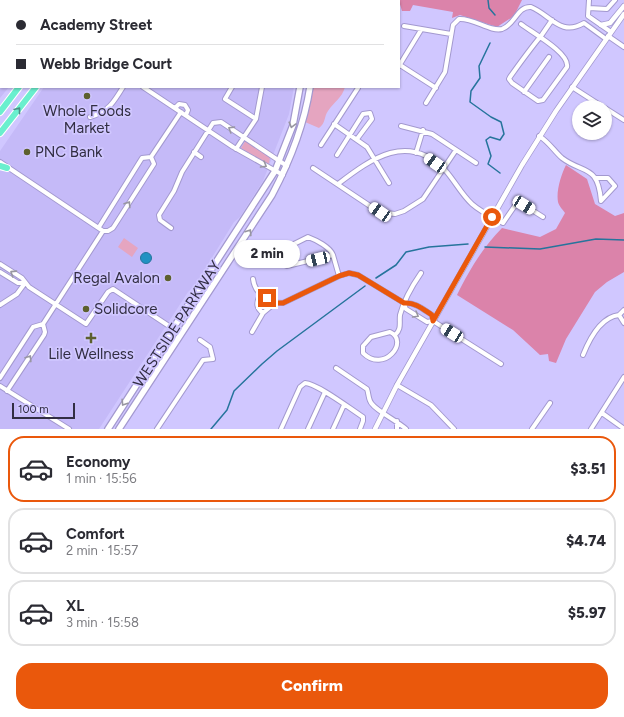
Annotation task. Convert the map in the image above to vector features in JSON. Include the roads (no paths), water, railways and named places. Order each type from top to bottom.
[{"type":"highway","points":[[0,112],[18,88]]},
{"type":"highway","points":[[0,133],[35,88]]},
{"type":"highway","points":[[0,166],[7,168]]},
{"type":"main road","name":"WESTSIDE PARKWAY","points":[[108,429],[275,171],[292,125],[300,88]]},
{"type":"main road","name":"WESTSIDE PARKWAY","points":[[119,429],[257,220],[283,175],[305,116],[310,88]]},
{"type":"street","points":[[588,0],[588,16],[601,25],[608,36]]},
{"type":"street","points":[[589,8],[607,10],[615,0]]},
{"type":"street","points":[[426,103],[445,72],[453,25],[460,19],[473,21],[490,28],[502,29],[510,25],[526,6],[536,8],[565,28],[579,26],[584,23],[608,36],[624,48]]},
{"type":"street","points":[[601,25],[610,24],[624,6]]},
{"type":"street","points":[[375,429],[397,385],[539,136],[624,14]]},
{"type":"street","points":[[521,24],[539,37],[562,53],[567,61],[567,67],[543,100],[535,100],[510,82],[510,77],[539,37],[552,20]]},
{"type":"street","points":[[404,26],[420,30],[451,34]]},
{"type":"street","points":[[400,63],[420,30]]},
{"type":"street","points":[[524,92],[549,57]]},
{"type":"street","points":[[400,66],[436,88]]},
{"type":"street","points":[[572,87],[592,100]]},
{"type":"street","points":[[90,117],[102,114],[108,109],[123,88]]},
{"type":"street","points":[[145,88],[236,149],[283,175]]},
{"type":"street","points":[[231,88],[225,99],[256,119]]},
{"type":"street","points":[[236,149],[256,119],[262,88]]},
{"type":"street","points":[[321,144],[358,88]]},
{"type":"street","points":[[176,108],[179,104],[185,105],[188,110],[186,115]]},
{"type":"street","points":[[151,157],[180,112]]},
{"type":"street","points":[[337,155],[363,114],[370,113],[372,119],[357,139]]},
{"type":"street","points":[[612,113],[624,120]]},
{"type":"street","points":[[171,228],[160,220],[159,215],[174,192],[182,172],[213,123],[219,121],[244,136],[287,166]]},
{"type":"street","points":[[334,124],[367,147],[389,183]]},
{"type":"street","points":[[401,126],[423,130],[476,163]]},
{"type":"street","points":[[416,153],[423,130]]},
{"type":"street","points":[[539,136],[564,159],[585,168],[595,178],[601,201],[615,186],[608,178],[595,178]]},
{"type":"street","points":[[314,168],[380,212],[395,214],[404,211],[423,199],[456,150]]},
{"type":"street","points":[[338,184],[375,158],[395,151],[416,153],[427,158],[443,169],[472,203],[503,223],[516,204],[520,204],[543,217]]},
{"type":"street","points":[[194,152],[200,157]]},
{"type":"street","points":[[99,227],[142,158],[151,157]]},
{"type":"street","points":[[103,231],[108,231],[113,228],[154,164],[151,157]]},
{"type":"street","points":[[0,162],[103,231]]},
{"type":"street","points":[[0,378],[33,327],[43,324],[103,231]]},
{"type":"street","points":[[333,255],[287,266],[282,264],[279,255],[282,250],[308,237],[330,250],[333,255],[339,276]]},
{"type":"street","points":[[0,264],[22,278],[25,283],[55,305],[86,324],[108,292],[113,289],[181,334]]},
{"type":"street","points":[[0,272],[18,283],[25,283]]},
{"type":"street","points":[[252,332],[263,313],[275,303],[290,301],[339,276],[349,273],[358,275],[404,303],[411,302],[432,315],[433,321]]},
{"type":"street","points":[[395,335],[400,330],[400,316],[408,292],[421,273]]},
{"type":"street","points":[[252,279],[255,288],[260,295],[275,303]]},
{"type":"street","points":[[0,305],[14,297],[25,283]]},
{"type":"street","points":[[260,295],[257,301],[257,306],[263,313]]},
{"type":"street","points":[[404,303],[406,309],[427,322],[433,321],[501,364]]},
{"type":"street","points":[[583,355],[598,329],[611,316],[619,315],[624,310]]},
{"type":"street","points":[[619,315],[624,323]]},
{"type":"street","points":[[7,391],[44,335],[45,332],[43,324]]},
{"type":"street","points":[[390,332],[395,335],[397,345],[394,353],[388,358],[376,360],[363,353],[363,346],[371,337],[390,332]]},
{"type":"street","points":[[157,429],[203,360],[213,359],[210,346],[200,340]]},
{"type":"street","points":[[336,368],[367,389],[371,403],[406,429]]},
{"type":"street","points":[[591,429],[624,377]]},
{"type":"street","points":[[281,429],[300,387],[305,383],[311,383],[363,416],[360,429]]},
{"type":"street","points":[[397,385],[431,405],[454,429]]},
{"type":"street","points":[[0,386],[69,429]]},
{"type":"street","points":[[308,429],[325,392]]},
{"type":"street","points":[[532,429],[550,403]]},
{"type":"street","points":[[333,429],[344,405]]},
{"type":"street","points":[[602,413],[623,428]]},
{"type":"street","points":[[397,421],[397,429]]},
{"type":"water","points":[[144,253],[148,253],[150,254],[150,262],[144,263],[141,260],[141,256]]},
{"type":"waterway","points":[[488,0],[489,8],[495,15]]},
{"type":"waterway","points":[[490,43],[479,66],[480,78],[471,91],[470,102],[491,117],[501,122],[504,134],[500,140],[490,137],[486,140],[491,156],[488,164],[500,173]]},
{"type":"waterway","points":[[485,247],[540,249],[596,239],[624,240]]},
{"type":"waterway","points":[[376,278],[396,265],[406,252],[429,247],[468,244]]},
{"type":"waterway","points":[[211,429],[227,410],[234,391],[262,364],[277,351],[365,286]]},
{"type":"place","name":"Whole Foods Market","points":[[87,96]]},
{"type":"place","name":"PNC Bank","points":[[27,152]]},
{"type":"place","name":"Regal Avalon","points":[[168,278]]},
{"type":"place","name":"Solidcore","points":[[86,309]]},
{"type":"place","name":"Lile Wellness","points":[[91,338]]}]
